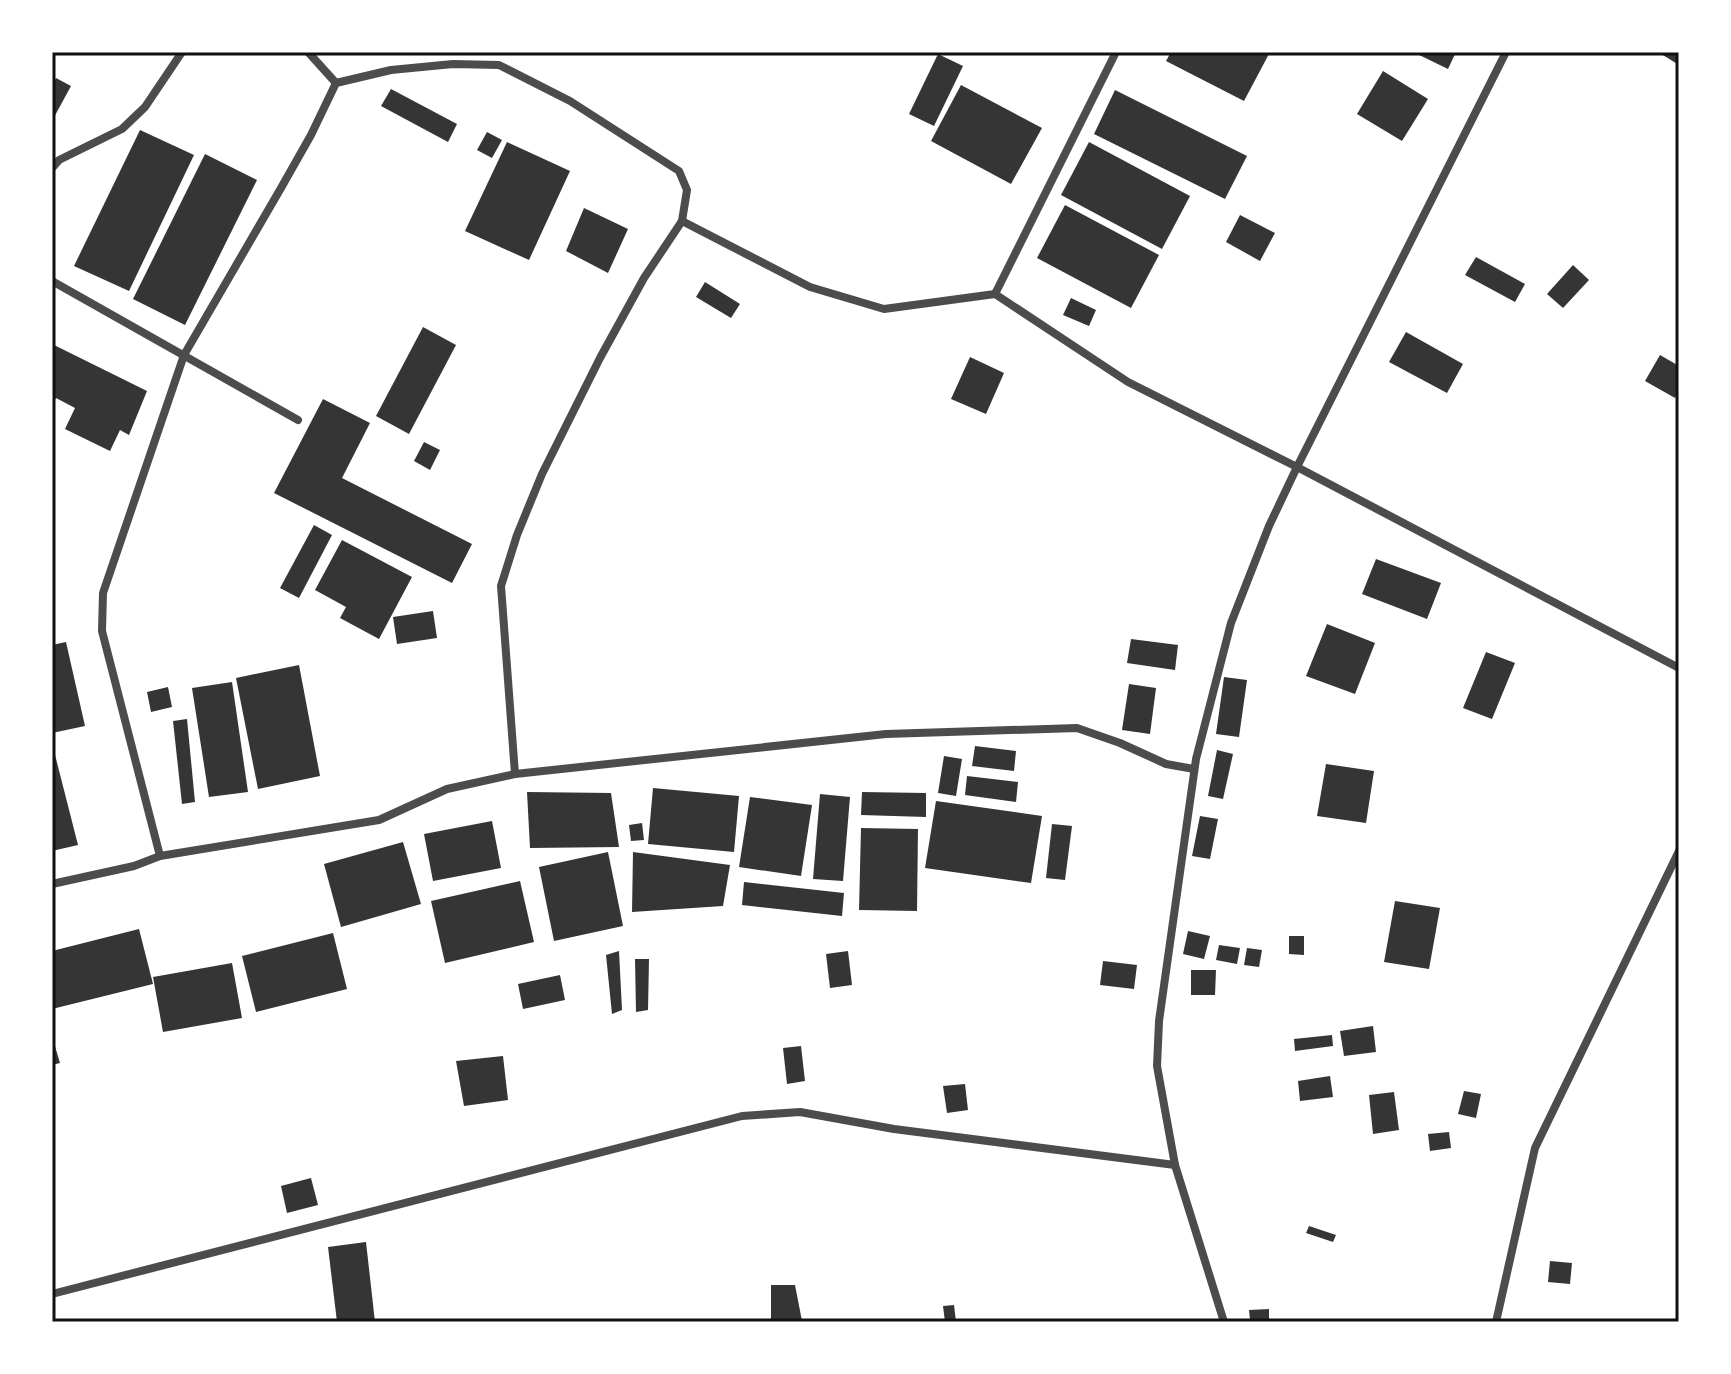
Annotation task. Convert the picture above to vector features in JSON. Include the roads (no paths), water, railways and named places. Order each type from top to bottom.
[{"type":"street","points":[[52,168],[59,160],[122,129],[145,107],[182,52]]},
{"type":"street","points":[[308,52],[336,83]]},
{"type":"street","points":[[995,294],[1116,52]]},
{"type":"street","points":[[1224,1322],[1175,1165],[1157,1066],[1159,1021],[1194,769],[1231,623],[1269,526],[1506,52]]},
{"type":"street","points":[[336,83],[391,70],[453,64],[499,65],[570,101],[679,171],[687,190],[682,221],[644,278],[587,383],[537,486],[501,586],[515,774]]},
{"type":"street","points":[[160,856],[102,631],[103,593],[184,355],[289,175],[336,83]]},
{"type":"street","points":[[682,221],[810,287],[884,309],[995,294],[1128,382],[1297,467],[1679,668]]},
{"type":"street","points":[[52,281],[298,420]]},
{"type":"street","points":[[52,884],[134,866],[160,856],[379,820],[447,789],[515,774],[886,734],[1077,728],[1166,764],[1194,769]]},
{"type":"street","points":[[1496,1322],[1535,1148],[1679,851]]},
{"type":"street","points":[[52,1294],[742,1116],[800,1112],[894,1129],[1175,1165]]}]
